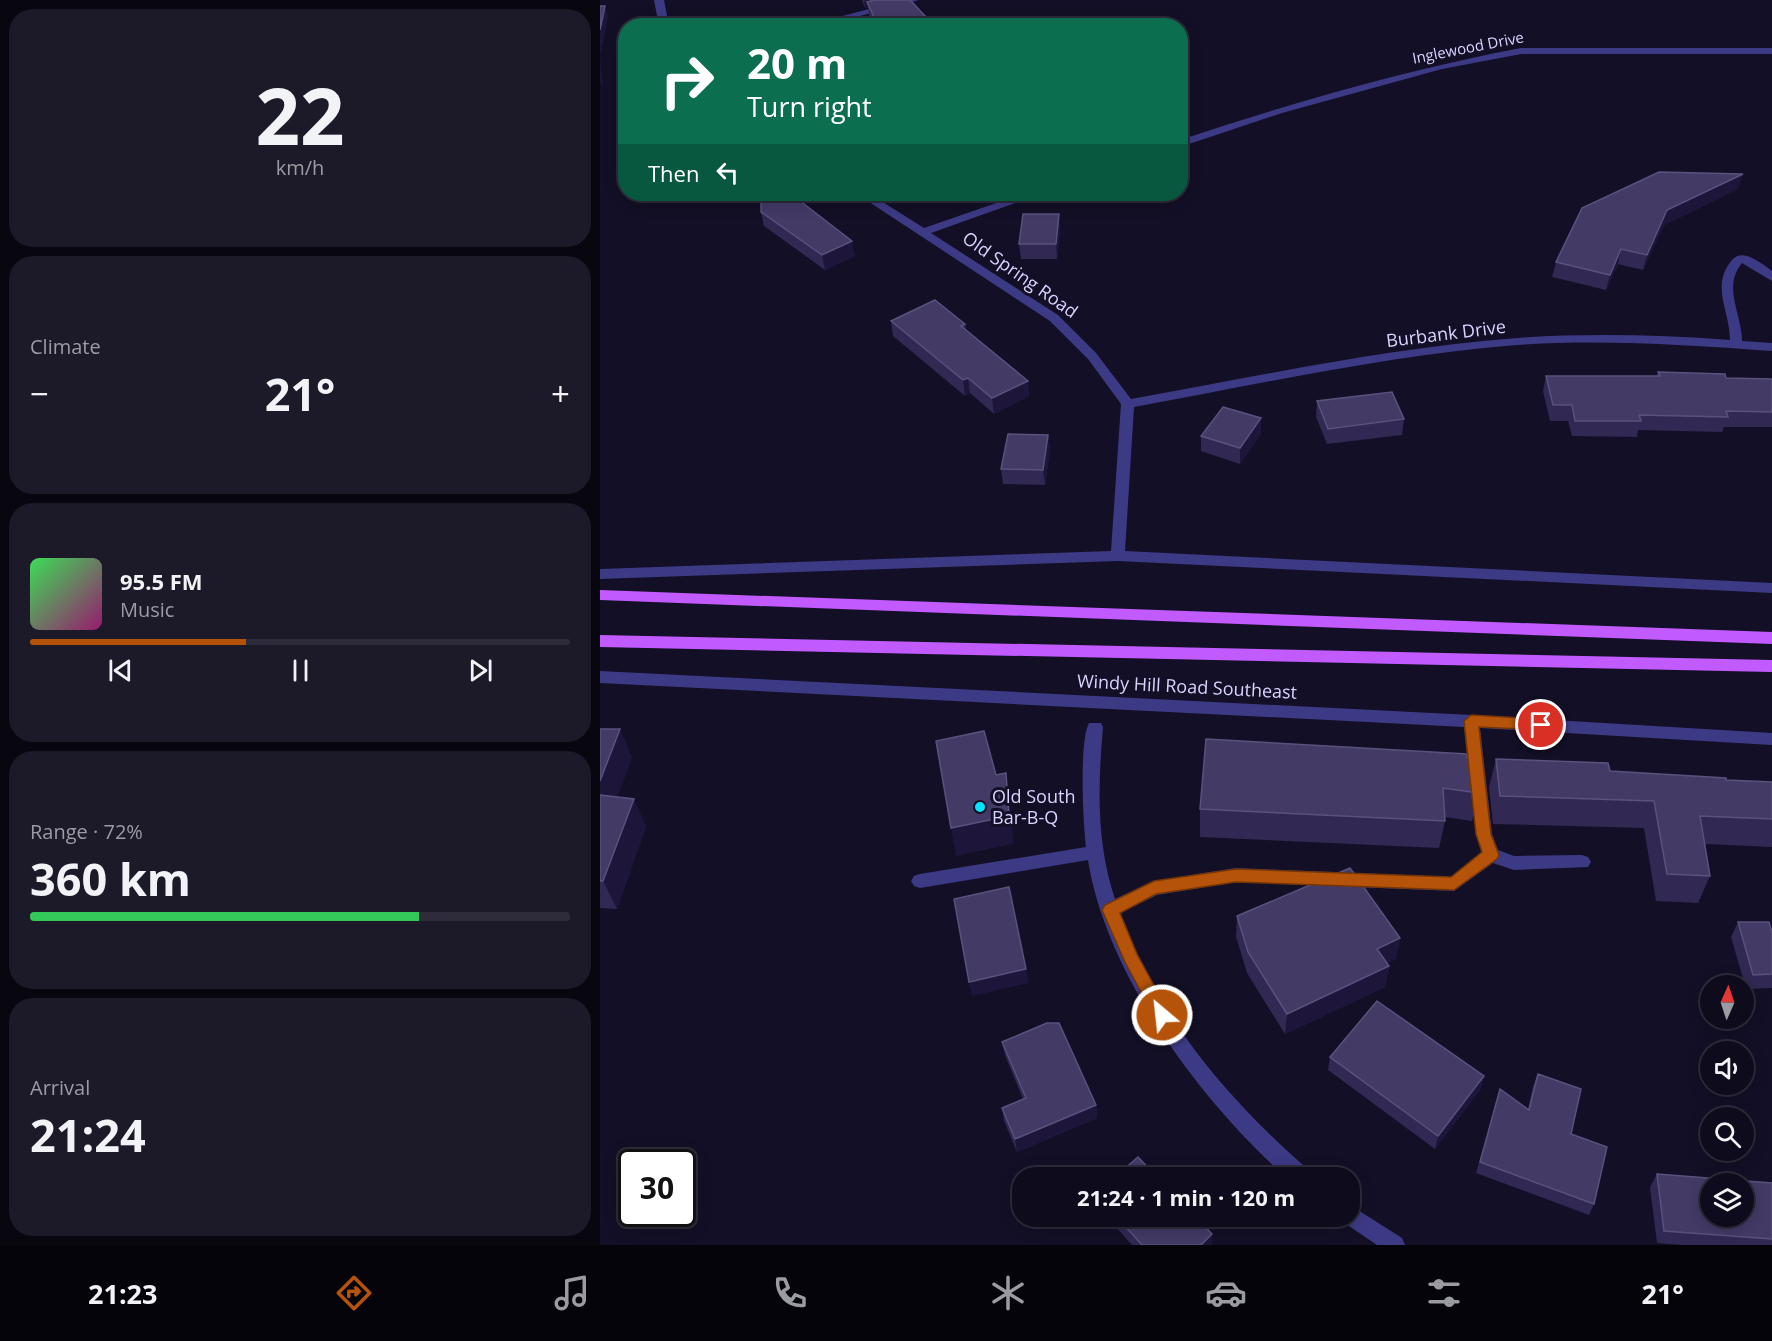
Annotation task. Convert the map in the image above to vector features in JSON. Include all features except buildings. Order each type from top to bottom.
[{"type":"main road","points":[[600,595],[1772,638]]},
{"type":"main road","name":"Windy Hill Road Southeast","points":[[600,640],[1772,666]]},
{"type":"street","points":[[659,0],[662,18]]},
{"type":"street","points":[[841,18],[914,0]]},
{"type":"street","name":"Inglewood Drive","points":[[1188,141],[1278,111],[1441,66],[1521,51],[1772,51]]},
{"type":"street","name":"Old Spring Road","points":[[874,201],[1054,318],[1092,356],[1128,404]]},
{"type":"street","points":[[924,232],[1011,201]]},
{"type":"street","points":[[1736,344],[1737,334],[1725,290],[1730,267],[1740,258],[1754,263],[1772,277]]},
{"type":"street","name":"Burbank Drive","points":[[1128,404],[1385,359],[1488,346],[1572,339],[1772,347]]},
{"type":"street","points":[[1118,556],[1128,404]]},
{"type":"street","points":[[600,574],[1118,556],[1772,588]]},
{"type":"street","name":"Windy Hill Road Southeast","points":[[600,677],[1471,721],[1772,739]]},
{"type":"street","points":[[1471,721],[1484,834],[1491,855]]},
{"type":"street","points":[[1095,727],[1090,810],[1095,852],[1110,910],[1131,957],[1162,1015],[1198,1066],[1239,1117],[1291,1167]]},
{"type":"street","points":[[920,881],[1095,852]]},
{"type":"street","points":[[1491,855],[1514,863],[1582,862]]},
{"type":"street","points":[[1110,910],[1154,888],[1236,875],[1454,884],[1491,855]]},
{"type":"street","points":[[1360,1222],[1395,1245]]},
{"type":"place","name":"Old South Bar-B-Q","points":[[980,807]]},
{"type":"route","points":[[1162,1015],[1131,957],[1110,910],[1154,888],[1236,875],[1454,884],[1491,855],[1484,834],[1471,721],[1541,725]]}]
